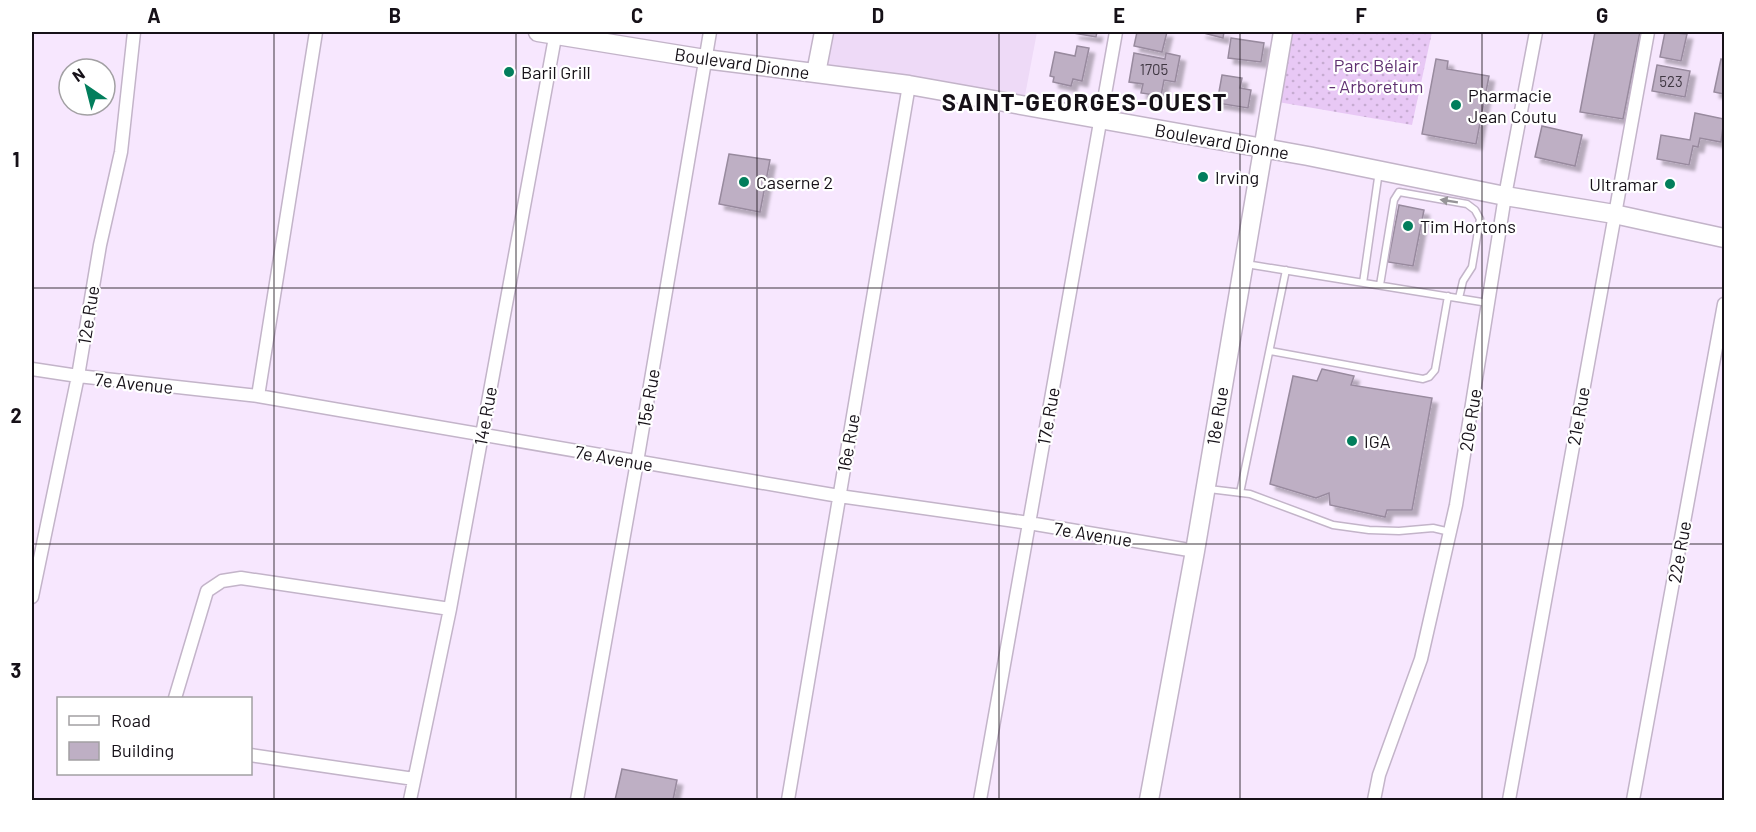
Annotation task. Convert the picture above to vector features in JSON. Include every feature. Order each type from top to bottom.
[{"type":"main road","name":"Boulevard Dionne","points":[[550,32],[705,59],[909,85],[1262,148],[1505,196],[1614,214],[1725,238]]},
{"type":"main road","points":[[816,73],[824,32]]},
{"type":"main road","name":"18e Rue","points":[[1149,801],[1206,488],[1283,32]]},
{"type":"street","name":"12e Rue","points":[[32,597],[78,376],[100,245],[121,152],[134,32]]},
{"type":"street","points":[[258,396],[316,32]]},
{"type":"street","name":"14e Rue","points":[[410,801],[450,609],[482,435],[550,32]]},
{"type":"street","name":"15e Rue","points":[[577,801],[710,32]]},
{"type":"street","name":"17e Rue","points":[[980,801],[1116,32]]},
{"type":"street","name":"20e Rue","points":[[1374,801],[1379,775],[1421,658],[1456,505],[1505,196],[1536,32]]},
{"type":"street","name":"21e Rue","points":[[1509,801],[1648,32]]},
{"type":"street","name":"16e Rue","points":[[788,801],[909,85]]},
{"type":"street","name":"22e Rue","points":[[1633,801],[1725,304]]},
{"type":"street","name":"7e Avenue","points":[[32,369],[258,396],[839,496],[1195,551]]},
{"type":"street","points":[[176,697],[207,591],[222,580],[241,578],[450,609]]},
{"type":"street","points":[[252,755],[414,779]]},
{"type":"lane","points":[[1363,283],[1379,171]]},
{"type":"lane","points":[[1380,285],[1394,200],[1399,192],[1467,204],[1475,210],[1480,219],[1472,267],[1463,281],[1459,298]]},
{"type":"lane","points":[[1243,263],[1488,303]]},
{"type":"lane","points":[[1240,493],[1286,270]]},
{"type":"lane","points":[[1270,351],[1423,379],[1429,377],[1435,370],[1448,296]]},
{"type":"lane","points":[[1206,488],[1263,499],[1333,525],[1399,531],[1433,528],[1450,532]]},
{"type":"shaded area","points":[[823,32],[1037,32],[1023,106],[816,73]]},
{"type":"green space","name":"Parc Bélair - Arboretum","points":[[1291,32],[1432,32],[1412,125],[1278,102]]},
{"type":"building","points":[[1074,32],[1097,32],[1096,37]]},
{"type":"building","points":[[1137,32],[1167,32],[1162,52],[1134,46]]},
{"type":"building","points":[[1200,32],[1224,32],[1223,38]]},
{"type":"building","points":[[1595,32],[1640,32],[1623,119],[1580,112]]},
{"type":"building","points":[[1665,32],[1687,34],[1681,61],[1660,57]]},
{"type":"building","points":[[1231,38],[1264,43],[1261,62],[1228,58]]},
{"type":"building","points":[[1077,46],[1089,48],[1082,81],[1073,79],[1071,86],[1053,82],[1054,77],[1050,76],[1055,52],[1075,56]]},
{"type":"building","points":[[1134,53],[1165,59],[1166,53],[1180,56],[1175,82],[1164,80],[1161,96],[1141,93],[1143,84],[1129,82]]},
{"type":"building","name":"Pharmacie Jean Coutu","points":[[1436,59],[1448,61],[1447,69],[1489,76],[1476,144],[1422,134]]},
{"type":"building","points":[[1721,59],[1724,60],[1724,94],[1714,92]]},
{"type":"building","points":[[1657,65],[1690,71],[1685,97],[1652,91]]},
{"type":"building","points":[[1222,75],[1242,78],[1240,88],[1251,90],[1248,108],[1217,103]]},
{"type":"building","points":[[1695,113],[1724,119],[1721,142],[1700,138],[1698,147],[1693,146],[1689,165],[1657,159],[1661,135],[1690,140]]},
{"type":"building","points":[[1542,126],[1582,135],[1575,166],[1535,157]]},
{"type":"building","name":"Caserne 2","points":[[729,154],[770,160],[760,212],[719,204]]},
{"type":"building","points":[[1399,205],[1424,210],[1413,266],[1388,262]]},
{"type":"building","name":"IGA","points":[[1322,369],[1354,376],[1351,385],[1432,398],[1412,510],[1387,510],[1385,517],[1330,505],[1329,493],[1316,498],[1270,484],[1293,376],[1317,381]]},
{"type":"building","points":[[622,769],[677,780],[673,800],[615,800]]},
{"type":"place","name":"Baril Grill","points":[[509,72]]},
{"type":"place","name":"Pharmacie Jean Coutu","points":[[1456,105]]},
{"type":"place","name":"Irving","points":[[1203,177]]},
{"type":"place","name":"Caserne 2","points":[[744,182]]},
{"type":"place","name":"Ultramar","points":[[1670,184]]},
{"type":"place","name":"Tim Hortons","points":[[1408,226]]},
{"type":"place","name":"IGA","points":[[1352,441]]},
{"type":"district","name":"SAINT-GEORGES-OUEST","points":[[1085,101]]}]
